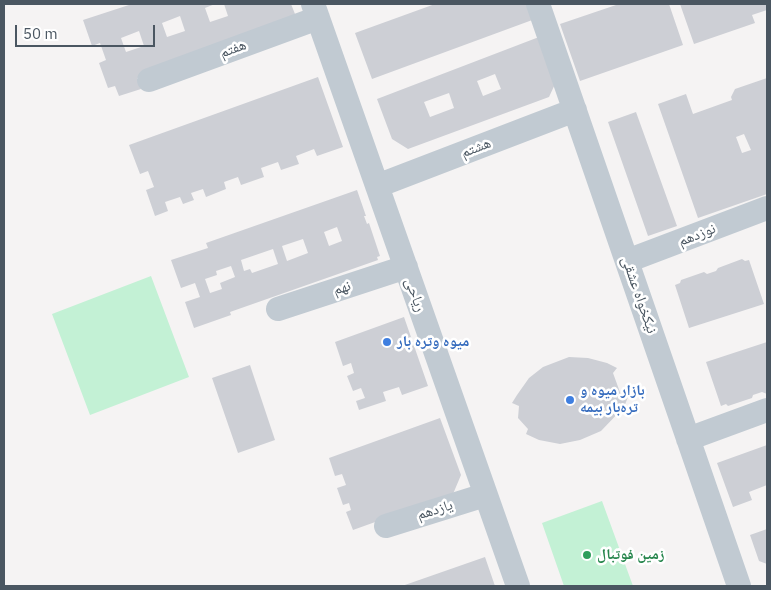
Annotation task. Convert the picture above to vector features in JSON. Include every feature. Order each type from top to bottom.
[{"type":"street","name":"نیکخواه عشقی","points":[[538,4],[739,586]]},
{"type":"street","name":"هفتم","points":[[149,80],[315,11]]},
{"type":"street","name":"ریاحی","points":[[315,11],[518,586]]},
{"type":"street","name":"هشتم","points":[[377,186],[575,110]]},
{"type":"street","name":"نوزدهم","points":[[627,262],[767,208]]},
{"type":"street","name":"نهم","points":[[278,309],[406,267]]},
{"type":"street","points":[[688,439],[767,410]]},
{"type":"street","name":"یازدهم","points":[[386,526],[485,495]]},
{"type":"green space","points":[[151,276],[189,377],[90,415],[52,314]]},
{"type":"green space","name":"زمین فوتبال","points":[[602,501],[633,586],[564,586],[542,523]]},
{"type":"building","points":[[132,4],[215,4],[205,8],[210,22],[228,16],[224,4],[291,4],[295,14],[294,23],[137,78],[141,89],[119,96],[115,86],[108,88],[99,63],[106,60],[100,43],[92,46],[83,20]],"holes":[[[180,16],[185,31],[167,37],[162,23]],[[139,31],[144,46],[126,52],[121,38]]]},
{"type":"building","points":[[435,4],[529,4],[535,19],[372,79],[355,33]]},
{"type":"building","points":[[619,4],[669,4],[683,45],[580,81],[560,24]]},
{"type":"building","points":[[680,4],[767,4],[767,10],[752,15],[755,23],[694,44]]},
{"type":"building","points":[[539,37],[556,82],[549,97],[408,149],[392,139],[377,99]],"holes":[[[495,74],[501,89],[483,96],[477,81]],[[449,93],[454,108],[430,117],[424,102]]]},
{"type":"building","points":[[318,77],[343,147],[317,156],[314,149],[296,156],[299,164],[281,170],[278,162],[261,168],[264,177],[241,185],[238,177],[224,182],[226,189],[206,197],[203,189],[191,193],[194,200],[183,204],[180,197],[165,202],[168,211],[155,216],[146,190],[154,187],[148,171],[140,174],[129,145]]},
{"type":"building","points":[[767,78],[767,194],[698,218],[658,104],[686,94],[693,114],[732,100],[731,97],[735,89]],"holes":[[[744,134],[751,150],[742,153],[736,137]]]},
{"type":"building","points":[[636,112],[677,226],[648,236],[608,122]]},
{"type":"building","points":[[357,190],[366,216],[364,216],[367,224],[369,223],[380,256],[377,257],[378,260],[230,312],[231,315],[194,328],[185,302],[200,297],[195,283],[181,288],[171,260],[208,248],[206,243]],"holes":[[[337,227],[342,241],[329,246],[324,232]],[[303,239],[308,253],[287,261],[282,246]],[[273,249],[278,264],[252,273],[250,269],[244,271],[241,260]],[[231,266],[235,277],[220,283],[222,289],[210,293],[205,279],[217,275],[216,271]]]},
{"type":"building","points":[[742,259],[745,261],[749,260],[764,304],[689,328],[675,285],[680,283],[681,280],[704,272],[707,274],[716,271],[718,268]]},
{"type":"building","points":[[404,317],[428,386],[402,395],[399,387],[383,392],[386,401],[359,410],[356,401],[365,398],[361,388],[353,391],[347,376],[354,373],[351,363],[343,366],[335,342]]},
{"type":"building","points":[[767,342],[767,394],[762,392],[753,395],[752,398],[728,406],[726,404],[721,406],[706,362]]},
{"type":"building","name":"بازار میوه و تره‌بار بیمه","points":[[569,357],[588,358],[617,368],[613,373],[621,395],[628,397],[624,407],[601,431],[580,440],[560,444],[539,440],[526,434],[528,429],[518,418],[519,406],[512,403],[529,378],[543,367]]},
{"type":"building","points":[[250,365],[275,440],[238,453],[212,378]]},
{"type":"building","points":[[440,418],[461,475],[453,494],[353,530],[346,512],[351,510],[349,503],[343,505],[337,488],[346,485],[342,474],[335,476],[329,458]]},
{"type":"building","points":[[767,445],[767,485],[749,492],[752,500],[733,507],[717,463]]},
{"type":"building","points":[[767,529],[767,564],[759,561],[750,535]]},
{"type":"building","points":[[485,557],[495,586],[402,586]]},
{"type":"place","name":"میوه وتره بار","points":[[387,342]]},
{"type":"place","name":"بازار میوه و تره‌بار بیمه","points":[[570,400]]},
{"type":"place","name":"زمین فوتبال","points":[[587,555]]}]
